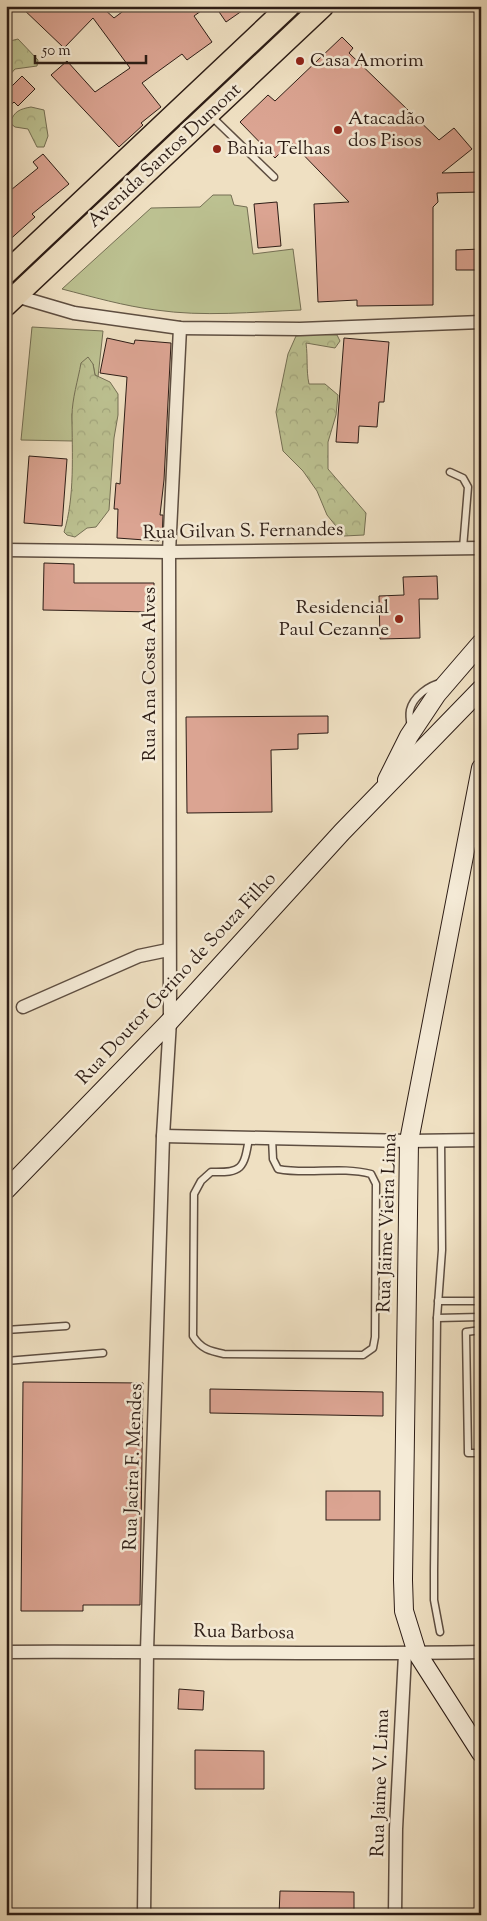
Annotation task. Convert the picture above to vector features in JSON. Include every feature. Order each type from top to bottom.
[{"type":"highway","name":"Avenida Santos Dumont","points":[[6,273],[289,6]]},
{"type":"highway","name":"Avenida Santos Dumont","points":[[11,300],[323,6]]},
{"type":"main road","name":"Rua Doutor Gerino de Souza Filho","points":[[378,796],[412,731],[447,682],[481,643]]},
{"type":"main road","name":"Rua Doutor Gerino de Souza Filho","points":[[6,1190],[170,1021],[342,832],[481,689]]},
{"type":"main road","name":"Rua Jaime Vieira Lima","points":[[481,768],[409,1141],[403,1580],[404,1611],[411,1653],[481,1753]]},
{"type":"street","points":[[11,300],[74,313],[180,328],[300,329],[481,322]]},
{"type":"street","name":"Rua Ana Costa Alves","points":[[170,1021],[168,950],[169,552],[180,328]]},
{"type":"street","name":"Rua Gilvan S. Fernandes","points":[[6,550],[169,552],[481,548]]},
{"type":"street","points":[[23,1006],[133,958],[168,950]]},
{"type":"street","name":"Rua Jacira F. Mendes","points":[[144,1915],[147,1651],[163,1136],[170,1021]]},
{"type":"street","points":[[163,1136],[409,1141],[481,1140]]},
{"type":"street","name":"Rua Barbosa","points":[[6,1652],[481,1652]]},
{"type":"street","name":"Rua Jaime V. Lima","points":[[395,1915],[396,1829],[411,1653]]},
{"type":"lane","points":[[209,114],[274,177]]},
{"type":"lane","points":[[450,472],[464,478],[468,487],[463,548]]},
{"type":"lane","points":[[249,1138],[246,1155],[241,1166],[236,1171],[211,1172],[201,1181],[194,1194],[193,1336],[198,1344],[206,1350],[224,1354],[363,1355],[373,1348],[375,1337],[376,1184],[371,1174],[356,1170],[289,1171],[278,1168],[273,1158],[272,1138]]},
{"type":"lane","points":[[440,1632],[434,1600],[437,1318],[442,1250],[441,1140]]},
{"type":"lane","points":[[438,1301],[481,1301]]},
{"type":"lane","points":[[437,1318],[481,1317]]},
{"type":"lane","points":[[6,1330],[66,1326]]},
{"type":"lane","points":[[481,1330],[466,1332],[468,1453],[481,1453]]},
{"type":"lane","points":[[6,1361],[103,1354]]},
{"type":"green space","points":[[18,39],[38,60],[37,66],[15,69],[8,77],[6,84],[6,42]]},
{"type":"green space","points":[[31,107],[44,110],[48,136],[44,147],[37,147],[28,129],[15,127],[10,123],[18,111]]},
{"type":"green space","points":[[213,195],[231,195],[234,205],[247,207],[253,254],[293,249],[301,310],[228,313],[174,312],[132,306],[62,289],[151,208],[200,207]]},
{"type":"green space","points":[[32,327],[103,331],[98,377],[95,375],[93,364],[72,414],[73,441],[21,440]]},
{"type":"green space","points":[[313,334],[337,335],[340,341],[335,348],[306,343],[308,379],[309,384],[325,384],[338,395],[336,415],[328,442],[328,469],[366,513],[364,535],[344,536],[327,515],[317,491],[303,471],[283,451],[276,412],[288,354],[296,336]]},
{"type":"green space","points":[[88,357],[93,364],[95,375],[110,382],[118,394],[118,415],[114,438],[109,510],[96,527],[87,528],[75,537],[64,532],[68,518],[71,490],[72,410],[81,363]]},
{"type":"building","points":[[20,6],[105,6],[103,8],[114,18],[130,6],[208,6],[194,16],[212,42],[187,60],[182,54],[142,83],[161,107],[141,123],[143,125],[119,147],[51,75],[67,61],[95,92],[130,68],[93,18],[64,48]]},
{"type":"building","points":[[215,6],[249,6],[226,22]]},
{"type":"building","points":[[342,37],[353,48],[349,53],[439,140],[454,128],[472,149],[442,173],[481,172],[481,192],[437,193],[438,202],[433,207],[433,305],[357,306],[357,300],[318,302],[314,204],[349,202],[291,142],[275,158],[240,122],[268,95],[275,101]]},
{"type":"building","points":[[22,76],[35,89],[18,106],[14,102],[6,110],[6,92]]},
{"type":"building","points":[[43,154],[69,184],[32,214],[35,217],[6,243],[6,194],[38,168],[33,162]]},
{"type":"building","points":[[277,202],[281,246],[258,248],[254,204]]},
{"type":"building","points":[[481,249],[481,270],[456,270],[456,250]]},
{"type":"building","points":[[107,338],[134,344],[135,340],[171,343],[164,480],[160,515],[163,515],[162,538],[159,541],[117,538],[118,509],[114,509],[116,483],[120,484],[127,377],[100,373]]},
{"type":"building","points":[[344,338],[389,342],[384,402],[379,402],[377,427],[359,426],[358,443],[336,442]]},
{"type":"building","points":[[29,456],[67,459],[62,526],[24,523]]},
{"type":"building","points":[[44,563],[74,564],[74,583],[154,583],[154,612],[43,610]]},
{"type":"building","name":"Residencial Paul Cezanne","points":[[437,576],[438,599],[419,599],[420,638],[380,639],[379,596],[404,595],[403,577]]},
{"type":"building","points":[[328,716],[328,733],[298,734],[298,749],[271,750],[272,812],[187,813],[186,717]]},
{"type":"building","points":[[23,1382],[143,1383],[140,1605],[83,1605],[83,1611],[21,1611]]},
{"type":"building","points":[[210,1389],[383,1392],[383,1416],[210,1413]]},
{"type":"building","points":[[326,1491],[380,1491],[380,1520],[326,1520]]},
{"type":"building","points":[[179,1689],[204,1691],[203,1710],[178,1709]]},
{"type":"building","points":[[195,1750],[264,1751],[264,1789],[195,1789]]},
{"type":"building","points":[[280,1891],[354,1892],[354,1915],[279,1915]]},
{"type":"place","name":"Casa Amorim","points":[[300,61]]},
{"type":"place","name":"Atacadão dos Pisos","points":[[338,130]]},
{"type":"place","name":"Bahia Telhas","points":[[217,149]]},
{"type":"place","name":"Residencial Paul Cezanne","points":[[399,619]]}]
